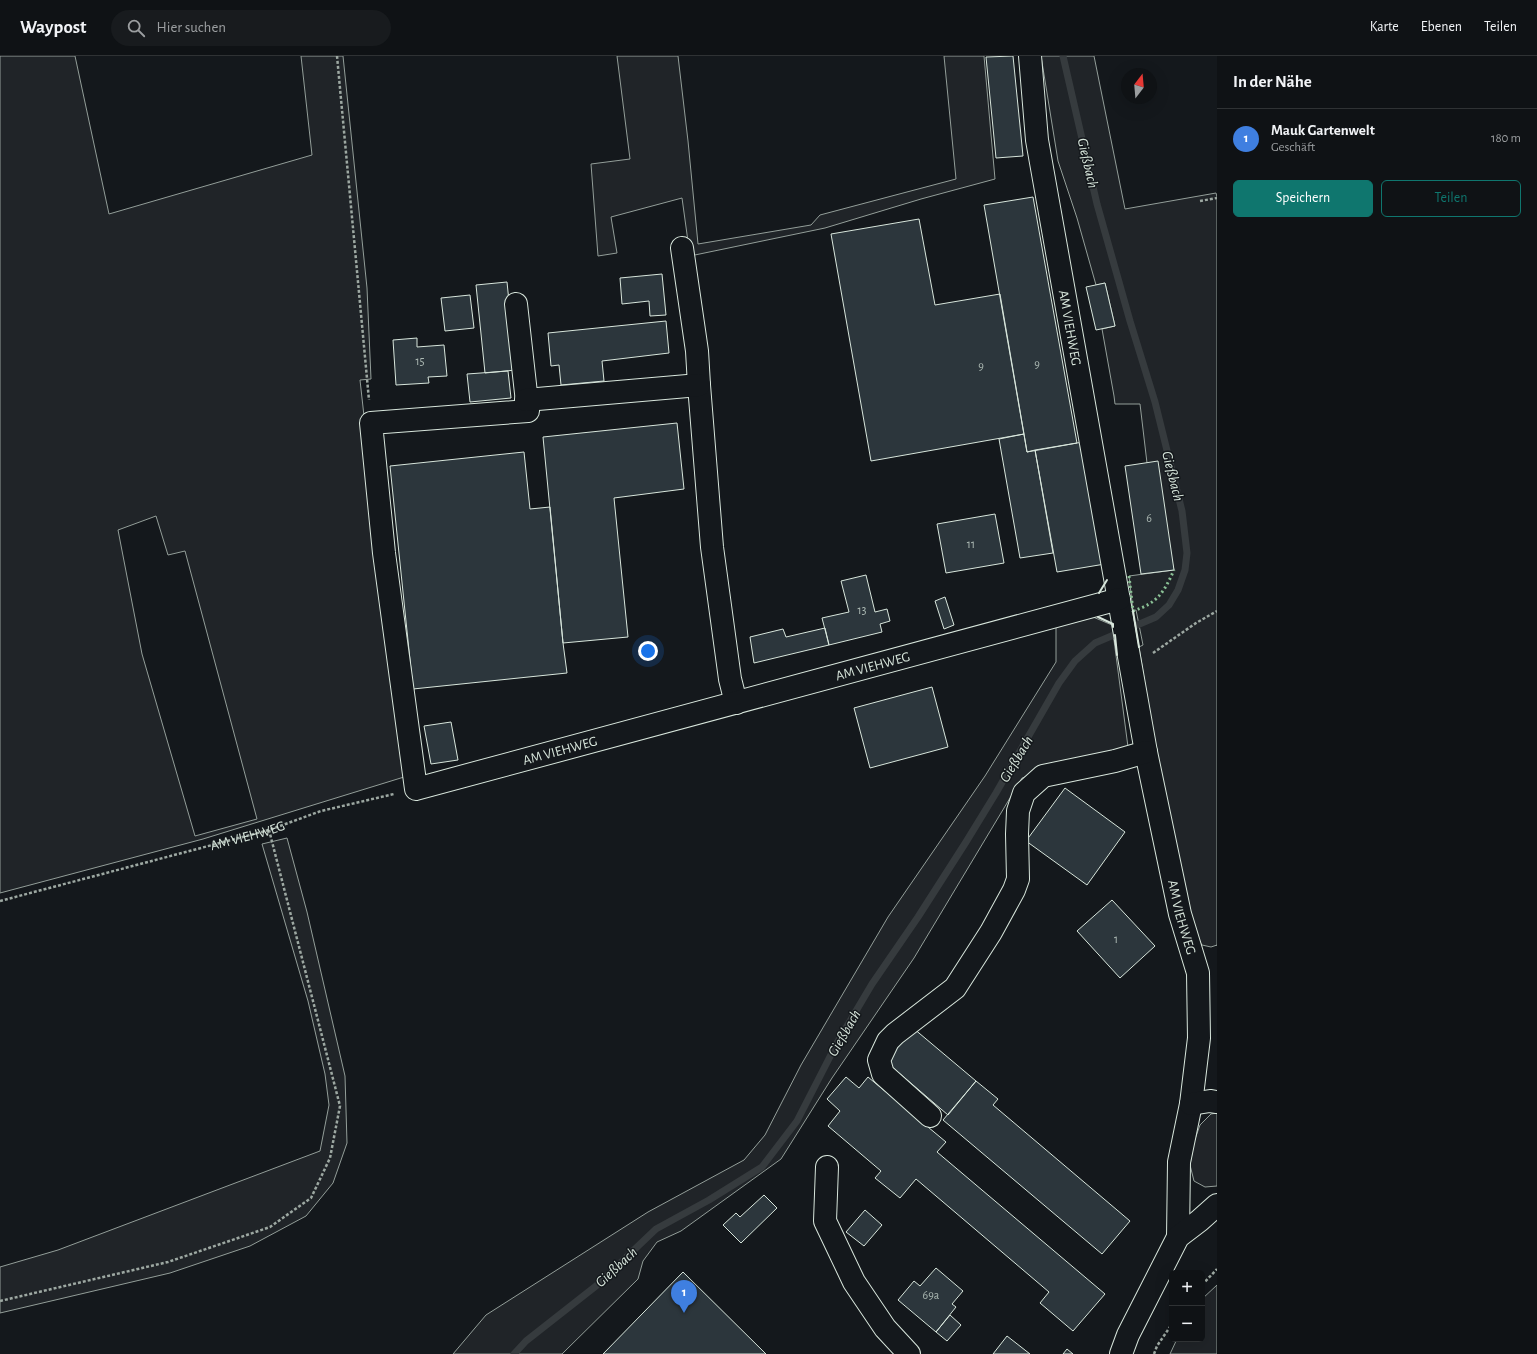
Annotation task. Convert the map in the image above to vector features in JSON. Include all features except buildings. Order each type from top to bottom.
[{"type":"street","name":"AM VIEHWEG","points":[[1030,56],[1038,140],[1146,752],[1180,914],[1198,973],[1199,1038],[1190,1104],[1178,1162],[1178,1237]]},
{"type":"street","points":[[682,248],[697,351],[712,547],[730,679],[736,703]]},
{"type":"street","points":[[416,788],[384,553],[371,423],[528,411],[516,304]]},
{"type":"street","points":[[526,400],[699,385]]},
{"type":"street","name":"AM VIEHWEG","points":[[416,788],[736,703],[1121,609]]},
{"type":"street","points":[[930,1116],[883,1074],[879,1060],[888,1041],[895,1034],[955,988],[991,932],[1014,890],[1018,879],[1018,811],[1024,793],[1042,776],[1115,761],[1146,752]]},
{"type":"street","points":[[1190,1104],[1217,1102]]},
{"type":"street","points":[[827,1167],[824,1221],[854,1282],[885,1328],[909,1354]]},
{"type":"street","points":[[1121,1354],[1128,1335],[1178,1237],[1217,1205]]},
{"type":"path","points":[[337,56],[371,423]]},
{"type":"path","points":[[1200,201],[1217,198]]},
{"type":"path","points":[[1129,653],[1150,655],[1196,623],[1217,611]]},
{"type":"path","name":"AM VIEHWEG","points":[[0,901],[269,830],[321,811],[416,788]]},
{"type":"path","points":[[0,1301],[168,1262],[270,1227],[311,1198],[330,1158],[340,1106],[269,830]]},
{"type":"path","points":[[1205,1282],[1217,1269]]},
{"type":"path","points":[[1154,1354],[1157,1346],[1169,1328]]},
{"type":"shaded area","points":[[0,56],[75,56],[109,214],[312,155],[301,56],[343,56],[367,288],[371,379],[360,380],[404,777],[203,839],[0,893]],"holes":[[[156,516],[168,555],[185,551],[257,819],[195,836],[142,654],[118,530]]]},
{"type":"shaded area","points":[[617,56],[678,56],[698,244],[811,225],[820,215],[956,179],[944,56],[984,56],[995,179],[921,199],[825,228],[690,256],[682,198],[611,217],[617,253],[598,256],[591,164],[630,159]]},
{"type":"shaded area","points":[[1041,56],[1094,56],[1125,209],[1216,193],[1217,197],[1217,945],[1211,947],[1202,945],[1197,938],[1163,797],[1139,647],[1143,645],[1136,610],[1133,611],[1129,576],[1174,570],[1147,463],[1140,404],[1115,404],[1102,329],[1115,326],[1105,283],[1096,285],[1077,218],[1058,161]]},
{"type":"shaded area","points":[[1093,617],[1112,625],[1128,747],[1022,778],[914,958],[832,1078],[781,1159],[681,1231],[657,1242],[643,1261],[638,1279],[562,1354],[453,1354],[486,1315],[648,1212],[744,1160],[765,1135],[801,1065],[888,917],[985,776],[1056,662],[1056,624]]},
{"type":"shaded area","points":[[287,838],[307,912],[345,1076],[347,1143],[333,1183],[306,1216],[250,1246],[170,1273],[0,1313],[0,1267],[58,1250],[320,1151],[329,1105],[325,1074],[308,1001],[262,844]]},
{"type":"shaded area","points":[[1217,1113],[1217,1186],[1205,1187],[1194,1181],[1190,1165],[1194,1142],[1200,1125],[1211,1114]]},
{"type":"shaded area","points":[[1217,1285],[1217,1354],[1170,1354],[1176,1342],[1205,1342],[1205,1296]]},
{"type":"waterway","name":"Gießbach","points":[[514,1354],[526,1341],[596,1286],[656,1229],[709,1200],[762,1167],[797,1121],[837,1043],[872,984],[918,917],[966,842],[1059,683],[1075,661],[1095,643],[1156,617],[1169,605],[1178,590],[1185,570],[1187,553],[1182,511],[1155,402],[1130,321],[1097,204],[1063,56]]},
{"type":"hedge","points":[[1129,576],[1133,611],[1149,604],[1159,596],[1167,585],[1174,570]]},
{"type":"wall","points":[[1099,593],[1107,580]]},
{"type":"wall","points":[[1133,611],[1139,647]]},
{"type":"wall","points":[[1098,617],[1113,624],[1113,627]]},
{"type":"wall","points":[[1115,635],[1117,655]]},
{"type":"place","name":"Mauk Gartenwelt","points":[[684,1313]]}]
